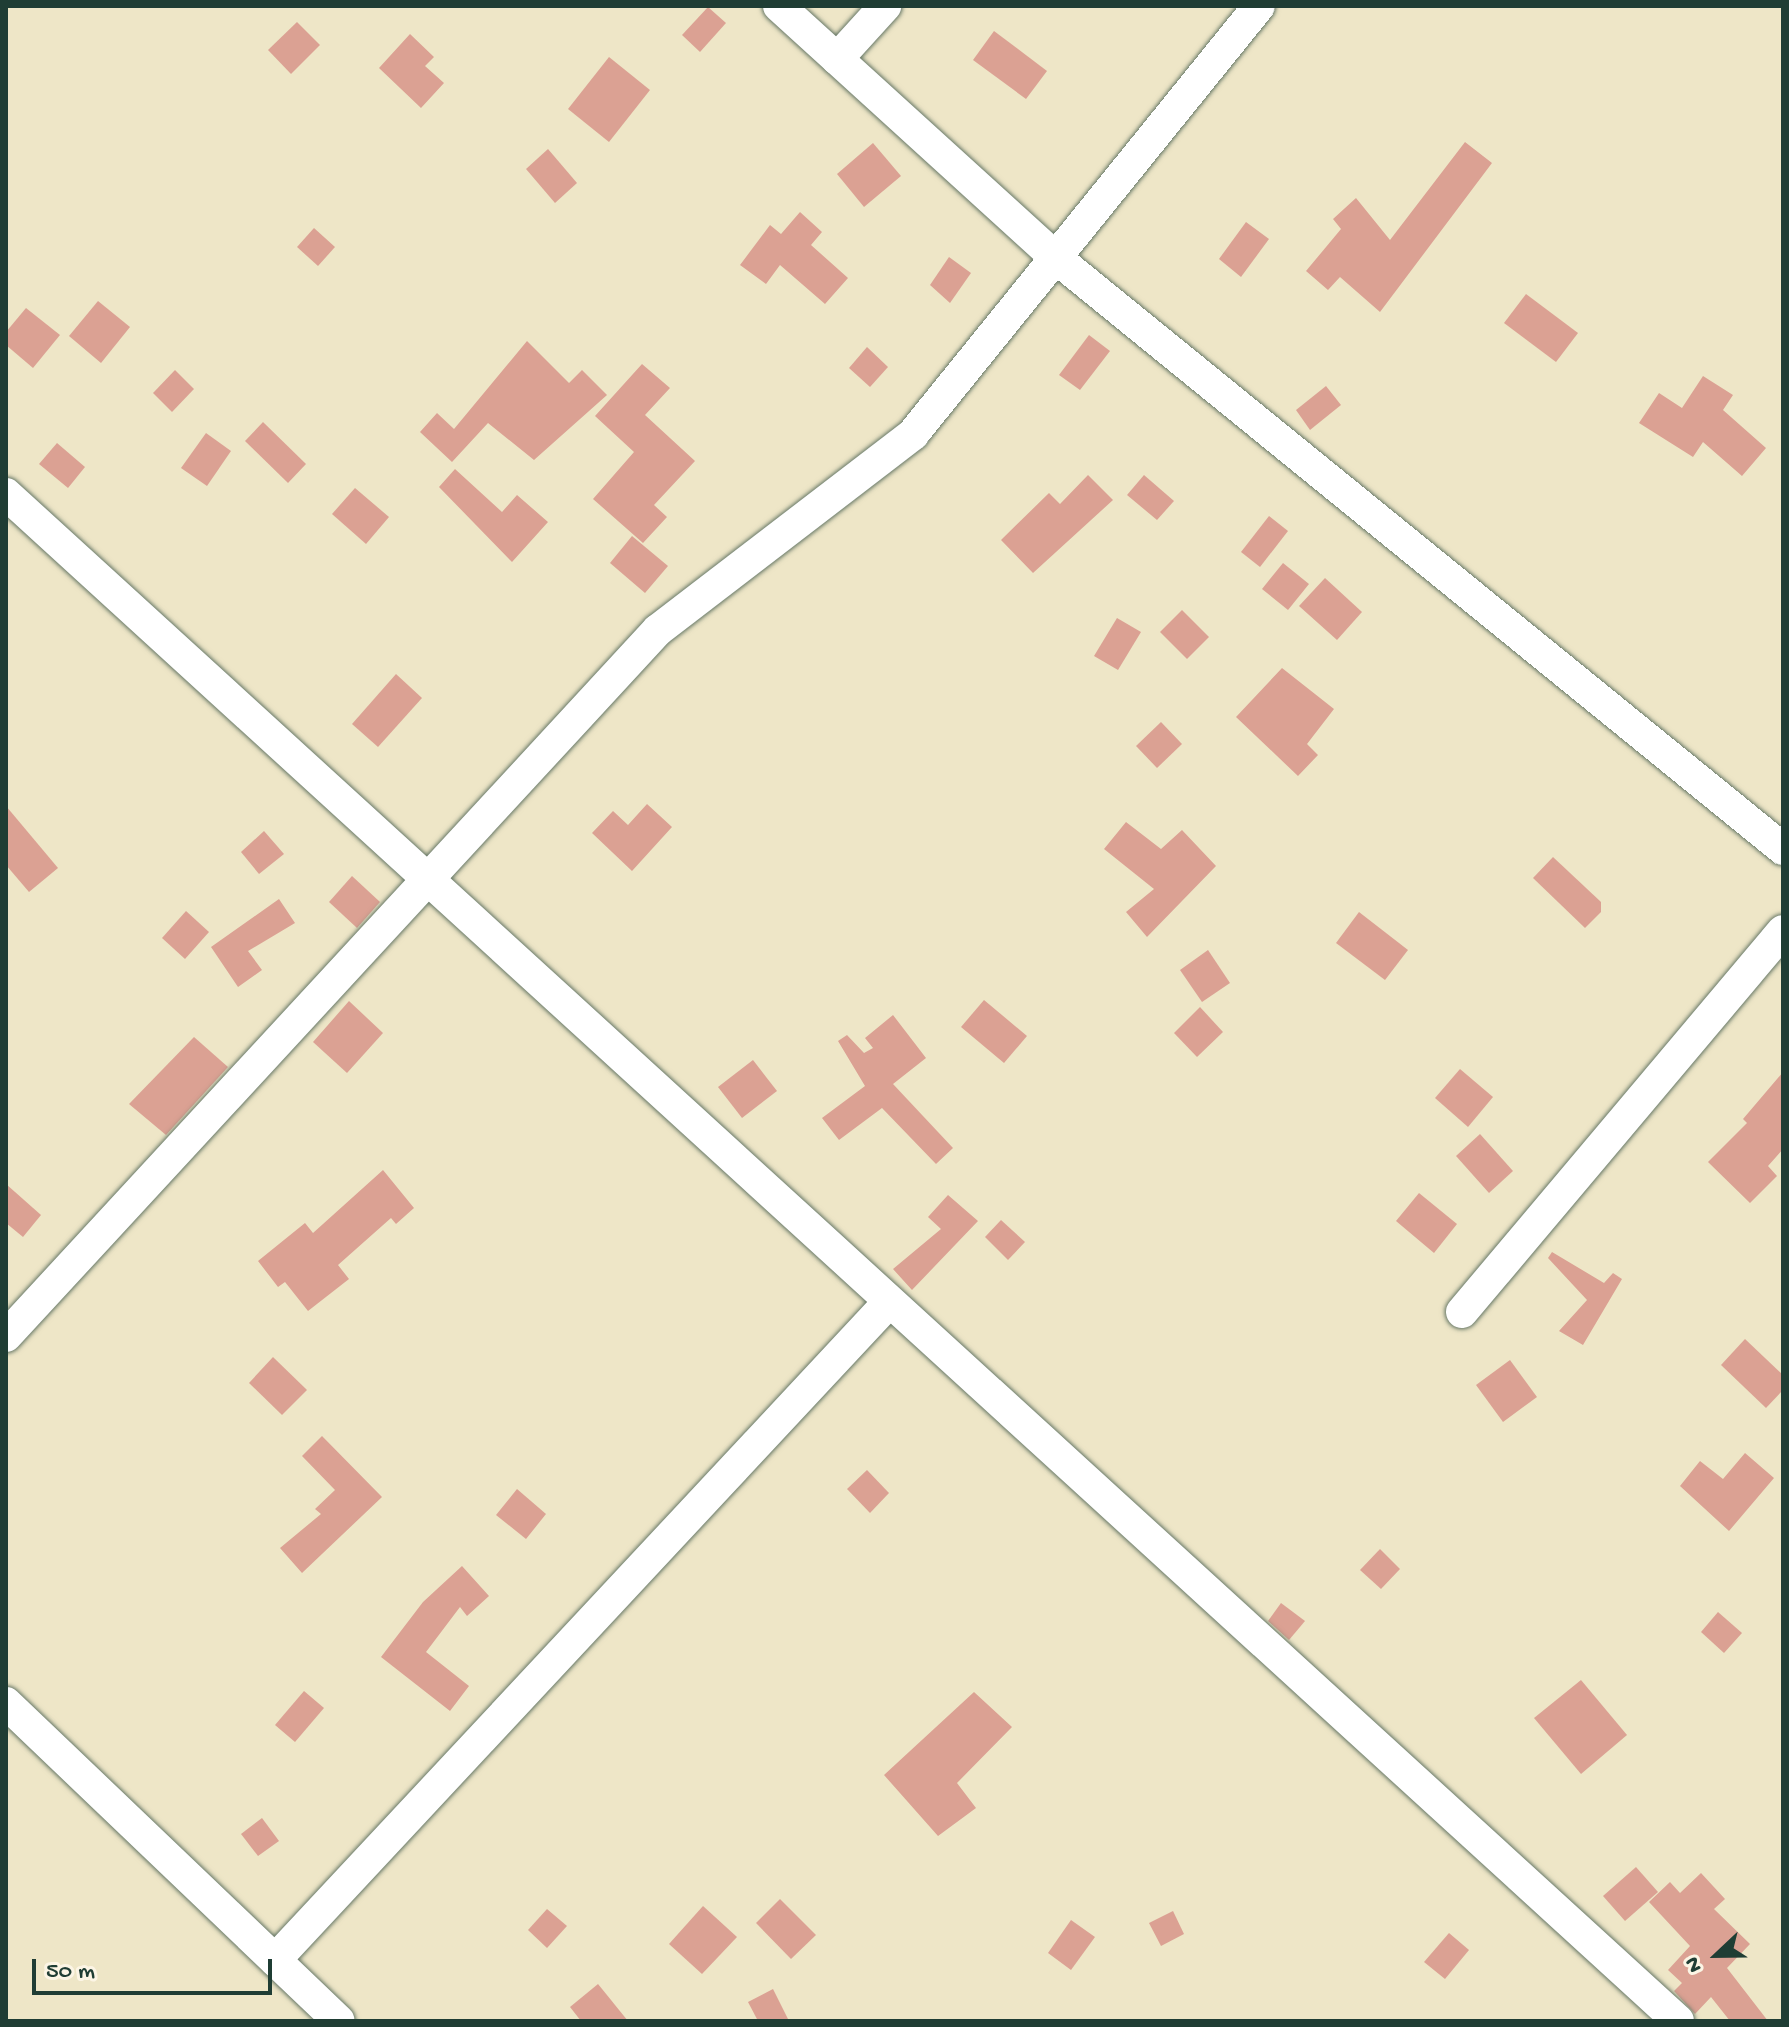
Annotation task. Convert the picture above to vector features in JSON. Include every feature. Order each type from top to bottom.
[{"type":"street","points":[[779,6],[1056,258],[1783,849]]},
{"type":"street","points":[[837,59],[885,6]]},
{"type":"street","points":[[6,1336],[658,630],[913,434],[1259,6]]},
{"type":"street","points":[[6,494],[425,882],[1678,2021]]},
{"type":"street","points":[[1462,1312],[1783,931]]},
{"type":"street","points":[[275,1960],[888,1303]]},
{"type":"street","points":[[6,1703],[339,2021]]},
{"type":"building","points":[[708,7],[726,23],[700,52],[682,35]]},
{"type":"building","points":[[297,22],[320,45],[291,74],[268,50]]},
{"type":"building","points":[[994,31],[1047,71],[1026,99],[973,60]]},
{"type":"building","points":[[410,34],[434,57],[425,66],[444,83],[421,108],[379,68]]},
{"type":"building","points":[[609,57],[650,90],[609,142],[568,109]]},
{"type":"building","points":[[1465,142],[1492,163],[1380,312],[1340,277],[1328,290],[1306,271],[1341,229],[1333,219],[1356,198],[1390,240]]},
{"type":"building","points":[[873,143],[901,176],[864,207],[837,174]]},
{"type":"building","points":[[548,149],[577,183],[555,203],[526,169]]},
{"type":"building","points":[[800,212],[822,232],[811,245],[848,278],[825,304],[780,265],[766,284],[740,265],[770,225],[781,234]]},
{"type":"building","points":[[1246,222],[1269,239],[1241,277],[1219,259]]},
{"type":"building","points":[[314,228],[335,247],[318,266],[297,247]]},
{"type":"building","points":[[949,257],[971,273],[950,303],[930,285]]},
{"type":"building","points":[[1526,294],[1578,333],[1556,362],[1504,323]]},
{"type":"building","points":[[98,301],[130,327],[101,363],[69,336]]},
{"type":"building","points":[[26,308],[60,335],[33,368],[6,345],[6,332]]},
{"type":"building","points":[[1089,335],[1110,351],[1080,390],[1059,375]]},
{"type":"building","points":[[527,341],[569,383],[582,370],[607,395],[534,460],[488,423],[452,462],[420,432],[437,413],[454,429]]},
{"type":"building","points":[[867,347],[888,367],[870,387],[849,368]]},
{"type":"building","points":[[642,364],[670,388],[645,415],[695,461],[654,505],[667,517],[643,543],[593,499],[634,452],[595,416]]},
{"type":"building","points":[[175,370],[194,389],[172,412],[153,393]]},
{"type":"building","points":[[1703,376],[1733,395],[1723,410],[1766,448],[1742,476],[1703,442],[1693,457],[1639,423],[1659,393],[1682,408]]},
{"type":"building","points":[[1326,386],[1341,405],[1310,430],[1296,410]]},
{"type":"building","points":[[263,422],[306,464],[288,483],[245,441]]},
{"type":"building","points":[[206,433],[231,451],[207,486],[181,468]]},
{"type":"building","points":[[57,443],[85,467],[68,488],[39,464]]},
{"type":"building","points":[[455,469],[502,512],[517,495],[548,522],[512,562],[439,487]]},
{"type":"building","points":[[1088,475],[1113,500],[1033,573],[1001,540],[1049,493],[1060,504]]},
{"type":"building","points":[[1144,475],[1174,501],[1157,520],[1127,495]]},
{"type":"building","points":[[355,488],[389,517],[366,544],[332,514]]},
{"type":"building","points":[[1269,516],[1288,531],[1260,567],[1241,552]]},
{"type":"building","points":[[632,536],[668,566],[645,593],[610,563]]},
{"type":"building","points":[[1283,563],[1309,584],[1288,610],[1262,589]]},
{"type":"building","points":[[1325,578],[1362,612],[1337,640],[1299,606]]},
{"type":"building","points":[[1182,610],[1209,637],[1187,659],[1160,632]]},
{"type":"building","points":[[1117,618],[1141,632],[1118,670],[1094,656]]},
{"type":"building","points":[[1282,668],[1334,709],[1307,744],[1318,755],[1298,776],[1236,717]]},
{"type":"building","points":[[396,674],[422,698],[378,747],[352,724]]},
{"type":"building","points":[[1161,722],[1182,744],[1157,768],[1136,746]]},
{"type":"building","points":[[647,804],[672,827],[632,871],[592,833],[613,811],[628,825]]},
{"type":"building","points":[[6,806],[58,868],[29,892],[6,865]]},
{"type":"building","points":[[1126,822],[1161,849],[1182,830],[1216,866],[1147,937],[1126,912],[1154,889],[1104,849]]},
{"type":"building","points":[[264,831],[284,854],[259,874],[241,852]]},
{"type":"building","points":[[1553,857],[1601,902],[1601,912],[1585,928],[1533,878]]},
{"type":"building","points":[[352,876],[380,902],[357,928],[329,902]]},
{"type":"building","points":[[279,899],[295,923],[248,951],[262,970],[238,987],[211,947]]},
{"type":"building","points":[[186,911],[209,932],[185,959],[162,938]]},
{"type":"building","points":[[1359,912],[1408,950],[1385,980],[1336,943]]},
{"type":"building","points":[[1208,950],[1230,983],[1202,1002],[1180,970]]},
{"type":"building","points":[[984,1000],[1027,1036],[1004,1063],[961,1027]]},
{"type":"building","points":[[349,1001],[383,1033],[347,1073],[313,1042]]},
{"type":"building","points":[[1200,1007],[1223,1032],[1197,1057],[1174,1033]]},
{"type":"building","points":[[893,1015],[926,1058],[893,1084],[953,1148],[936,1164],[882,1108],[839,1140],[822,1118],[865,1086],[838,1041],[847,1035],[864,1053],[873,1048],[865,1038]]},
{"type":"building","points":[[194,1037],[228,1067],[166,1135],[129,1104]]},
{"type":"building","points":[[753,1060],[777,1091],[742,1118],[718,1087]]},
{"type":"building","points":[[1460,1069],[1493,1097],[1468,1127],[1435,1098]]},
{"type":"building","points":[[1783,1072],[1783,1149],[1768,1166],[1777,1176],[1750,1203],[1708,1162],[1747,1123],[1743,1119]]},
{"type":"building","points":[[1480,1134],[1513,1171],[1489,1193],[1456,1156]]},
{"type":"building","points":[[383,1170],[414,1208],[396,1224],[391,1218],[338,1265],[349,1279],[308,1311],[285,1282],[278,1287],[258,1261],[305,1223],[313,1233]]},
{"type":"building","points":[[6,1184],[41,1215],[23,1237],[6,1223]]},
{"type":"building","points":[[1419,1193],[1457,1224],[1434,1253],[1396,1221]]},
{"type":"building","points":[[948,1195],[978,1221],[912,1290],[893,1269],[941,1229],[928,1217]]},
{"type":"building","points":[[1001,1220],[1025,1242],[1008,1260],[985,1237]]},
{"type":"building","points":[[1552,1252],[1604,1283],[1613,1273],[1622,1279],[1583,1345],[1559,1331],[1587,1300],[1548,1258]]},
{"type":"building","points":[[1745,1339],[1783,1375],[1783,1390],[1766,1408],[1721,1365]]},
{"type":"building","points":[[273,1357],[307,1390],[282,1415],[249,1383]]},
{"type":"building","points":[[1510,1360],[1537,1397],[1503,1422],[1476,1385]]},
{"type":"building","points":[[322,1436],[382,1497],[302,1573],[280,1548],[321,1514],[315,1509],[335,1490],[302,1456]]},
{"type":"building","points":[[1745,1453],[1774,1478],[1729,1531],[1680,1486],[1700,1461],[1723,1479]]},
{"type":"building","points":[[867,1470],[889,1493],[870,1513],[847,1489]]},
{"type":"building","points":[[517,1489],[546,1514],[526,1539],[496,1515]]},
{"type":"building","points":[[1380,1549],[1400,1569],[1381,1589],[1360,1570]]},
{"type":"building","points":[[462,1566],[489,1596],[467,1616],[460,1607],[426,1652],[469,1686],[450,1711],[381,1657],[423,1602]]},
{"type":"building","points":[[1281,1603],[1305,1621],[1289,1640],[1268,1621]]},
{"type":"building","points":[[1718,1612],[1742,1633],[1724,1653],[1701,1632]]},
{"type":"building","points":[[1581,1680],[1627,1735],[1581,1774],[1534,1718]]},
{"type":"building","points":[[304,1691],[324,1708],[295,1742],[275,1725]]},
{"type":"building","points":[[974,1692],[1012,1727],[957,1783],[976,1808],[938,1836],[884,1775]]},
{"type":"building","points":[[262,1818],[279,1841],[258,1856],[241,1834]]},
{"type":"building","points":[[1636,1867],[1658,1892],[1625,1921],[1603,1896]]},
{"type":"building","points":[[1701,1873],[1725,1899],[1714,1909],[1750,1944],[1727,1968],[1768,2021],[1730,2021],[1711,1997],[1695,2014],[1674,1991],[1682,1983],[1668,1970],[1690,1946],[1649,1902],[1670,1882],[1680,1893]]},
{"type":"building","points":[[780,1899],[816,1935],[791,1959],[756,1923]]},
{"type":"building","points":[[703,1906],[737,1937],[702,1974],[669,1944]]},
{"type":"building","points":[[547,1909],[567,1926],[547,1948],[528,1930]]},
{"type":"building","points":[[1173,1911],[1184,1934],[1161,1946],[1149,1923]]},
{"type":"building","points":[[1071,1920],[1095,1937],[1071,1970],[1048,1953]]},
{"type":"building","points":[[1449,1933],[1469,1950],[1445,1979],[1424,1962]]},
{"type":"building","points":[[598,1984],[628,2021],[581,2021],[570,2007]]},
{"type":"building","points":[[773,1989],[789,2021],[758,2021],[748,2002]]}]
